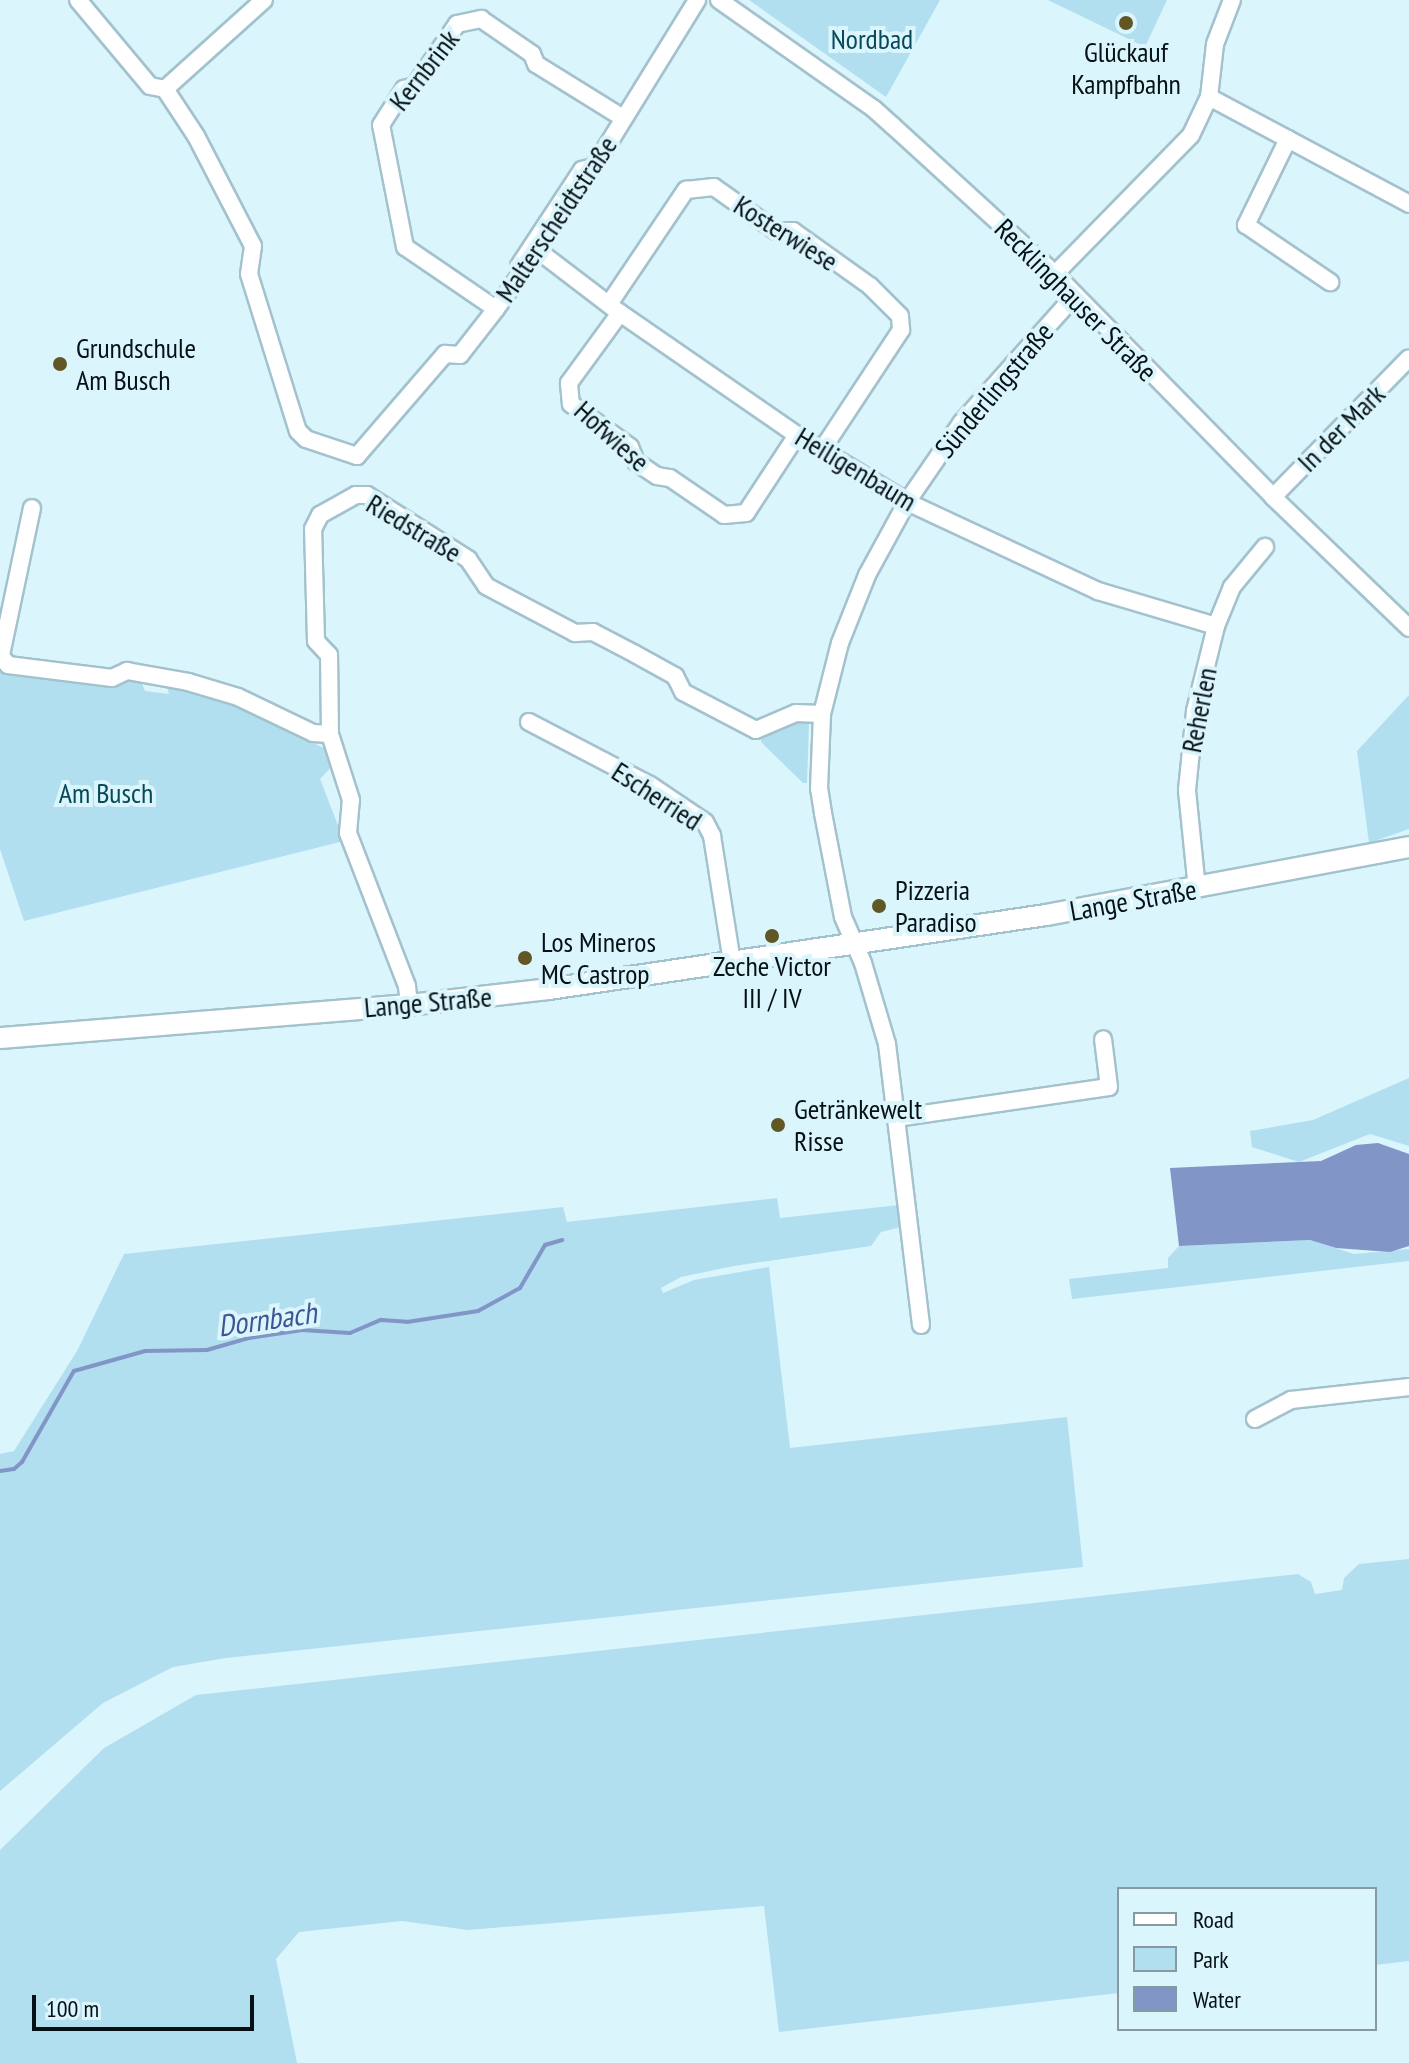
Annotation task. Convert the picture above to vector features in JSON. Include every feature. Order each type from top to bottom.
[{"type":"main road","name":"Lange Straße","points":[[0,1038],[409,1005],[549,989],[1197,889],[1409,847]]},
{"type":"street","points":[[78,0],[150,86],[165,89],[264,0]]},
{"type":"street","name":"Malterscheidtstraße","points":[[165,89],[196,136],[253,246],[249,274],[298,431],[306,439],[352,455],[364,451],[445,354],[460,355],[496,309],[520,275],[519,266],[582,170],[594,167],[697,0]]},
{"type":"street","name":"Recklinghauser Straße","points":[[719,0],[874,109],[1055,274],[1273,497],[1409,628]]},
{"type":"street","points":[[1055,274],[1191,135],[1209,97],[1215,44],[1232,0]]},
{"type":"street","name":"Kernbrink","points":[[496,309],[405,247],[381,125],[404,89],[415,86],[457,24],[481,19],[532,54],[536,64],[623,118]]},
{"type":"street","points":[[1209,97],[1409,204]]},
{"type":"street","points":[[1288,139],[1246,225],[1330,282]]},
{"type":"street","name":"Kosterwiese","points":[[614,309],[686,190],[714,187],[776,231],[793,231],[870,286],[900,316],[901,330],[822,450]]},
{"type":"street","name":"Heiligenbaum","points":[[532,246],[614,309],[797,435],[907,502],[1098,591],[1216,626]]},
{"type":"street","name":"Sünderlingstraße","points":[[854,942],[843,917],[819,789],[822,714],[840,643],[867,575],[907,502],[962,422],[1075,295]]},
{"type":"street","name":"Hofwiese","points":[[614,309],[569,383],[571,404],[630,447],[636,462],[657,476],[670,478],[724,515],[746,513],[797,435]]},
{"type":"street","name":"In der Mark","points":[[1273,497],[1409,358]]},
{"type":"street","name":"Riedstraße","points":[[409,1005],[407,986],[348,833],[351,800],[330,734],[329,655],[316,641],[313,529],[320,515],[360,494],[468,559],[486,586],[575,633],[593,632],[635,654],[675,676],[683,692],[756,730],[796,713],[822,714]]},
{"type":"street","points":[[32,508],[0,655],[8,665],[112,678],[127,671],[188,682],[238,697],[313,733],[330,734]]},
{"type":"street","name":"Reherlen","points":[[1197,889],[1187,790],[1189,747],[1216,626],[1232,587],[1265,547]]},
{"type":"street","name":"Escherried","points":[[529,722],[650,785],[705,822],[712,836],[732,962]]},
{"type":"street","points":[[854,942],[887,1044],[921,1325]]},
{"type":"street","points":[[896,1118],[1109,1087],[1103,1039]]},
{"type":"street","points":[[1255,1419],[1291,1400],[1409,1387]]},
{"type":"green space","name":"Nordbad","points":[[749,0],[940,0],[886,97]]},
{"type":"green space","name":"Glückauf Kampfbahn","points":[[1048,0],[1167,0],[1145,47]]},
{"type":"green space","name":"Am Busch","points":[[0,672],[116,688],[133,678],[140,679],[145,691],[169,694],[166,684],[238,704],[329,751],[335,763],[320,779],[344,841],[24,921],[0,849]]},
{"type":"green space","points":[[1409,695],[1409,829],[1369,843],[1357,751]]},
{"type":"green space","points":[[804,719],[809,724],[807,783],[803,783],[761,742],[762,736]]},
{"type":"green space","points":[[1409,1078],[1409,1146],[1370,1134],[1299,1162],[1252,1147],[1250,1131],[1313,1120]]},
{"type":"green space","points":[[777,1198],[780,1218],[899,1205],[901,1227],[881,1232],[871,1246],[734,1266],[681,1277],[661,1288],[663,1293],[694,1280],[769,1267],[790,1448],[1067,1417],[1083,1567],[226,1658],[173,1667],[103,1703],[0,1791],[0,1454],[14,1451],[77,1351],[124,1254],[563,1207],[567,1222]]},
{"type":"green space","points":[[1310,1240],[1354,1254],[1409,1249],[1409,1261],[1072,1299],[1069,1279],[1168,1268],[1168,1258],[1179,1246]]},
{"type":"green space","points":[[1409,1559],[1409,1961],[1377,1965],[1377,1887],[1117,1887],[1117,1993],[779,2032],[764,1906],[468,1930],[402,1921],[299,1932],[276,1959],[297,2063],[0,2063],[0,1850],[104,1748],[196,1695],[1298,1574],[1311,1582],[1315,1594],[1342,1590],[1344,1578],[1359,1564]]},
{"type":"water","points":[[1378,1143],[1409,1154],[1409,1246],[1390,1252],[1336,1248],[1310,1240],[1179,1246],[1170,1168],[1321,1161],[1356,1145]]},
{"type":"waterway","name":"Dornbach","points":[[0,1471],[14,1469],[22,1462],[74,1371],[145,1351],[207,1350],[249,1338],[302,1330],[350,1333],[381,1320],[407,1322],[478,1311],[520,1288],[545,1245],[562,1240]]},
{"type":"place","name":"Glückauf Kampfbahn","points":[[1126,23]]},
{"type":"place","name":"Grundschule Am Busch","points":[[60,364]]},
{"type":"place","name":"Pizzeria Paradiso","points":[[879,906]]},
{"type":"place","name":"Zeche Victor III / IV","points":[[772,936]]},
{"type":"place","name":"Los Mineros MC Castrop","points":[[525,958]]},
{"type":"place","name":"Getränkewelt Risse","points":[[778,1125]]}]
